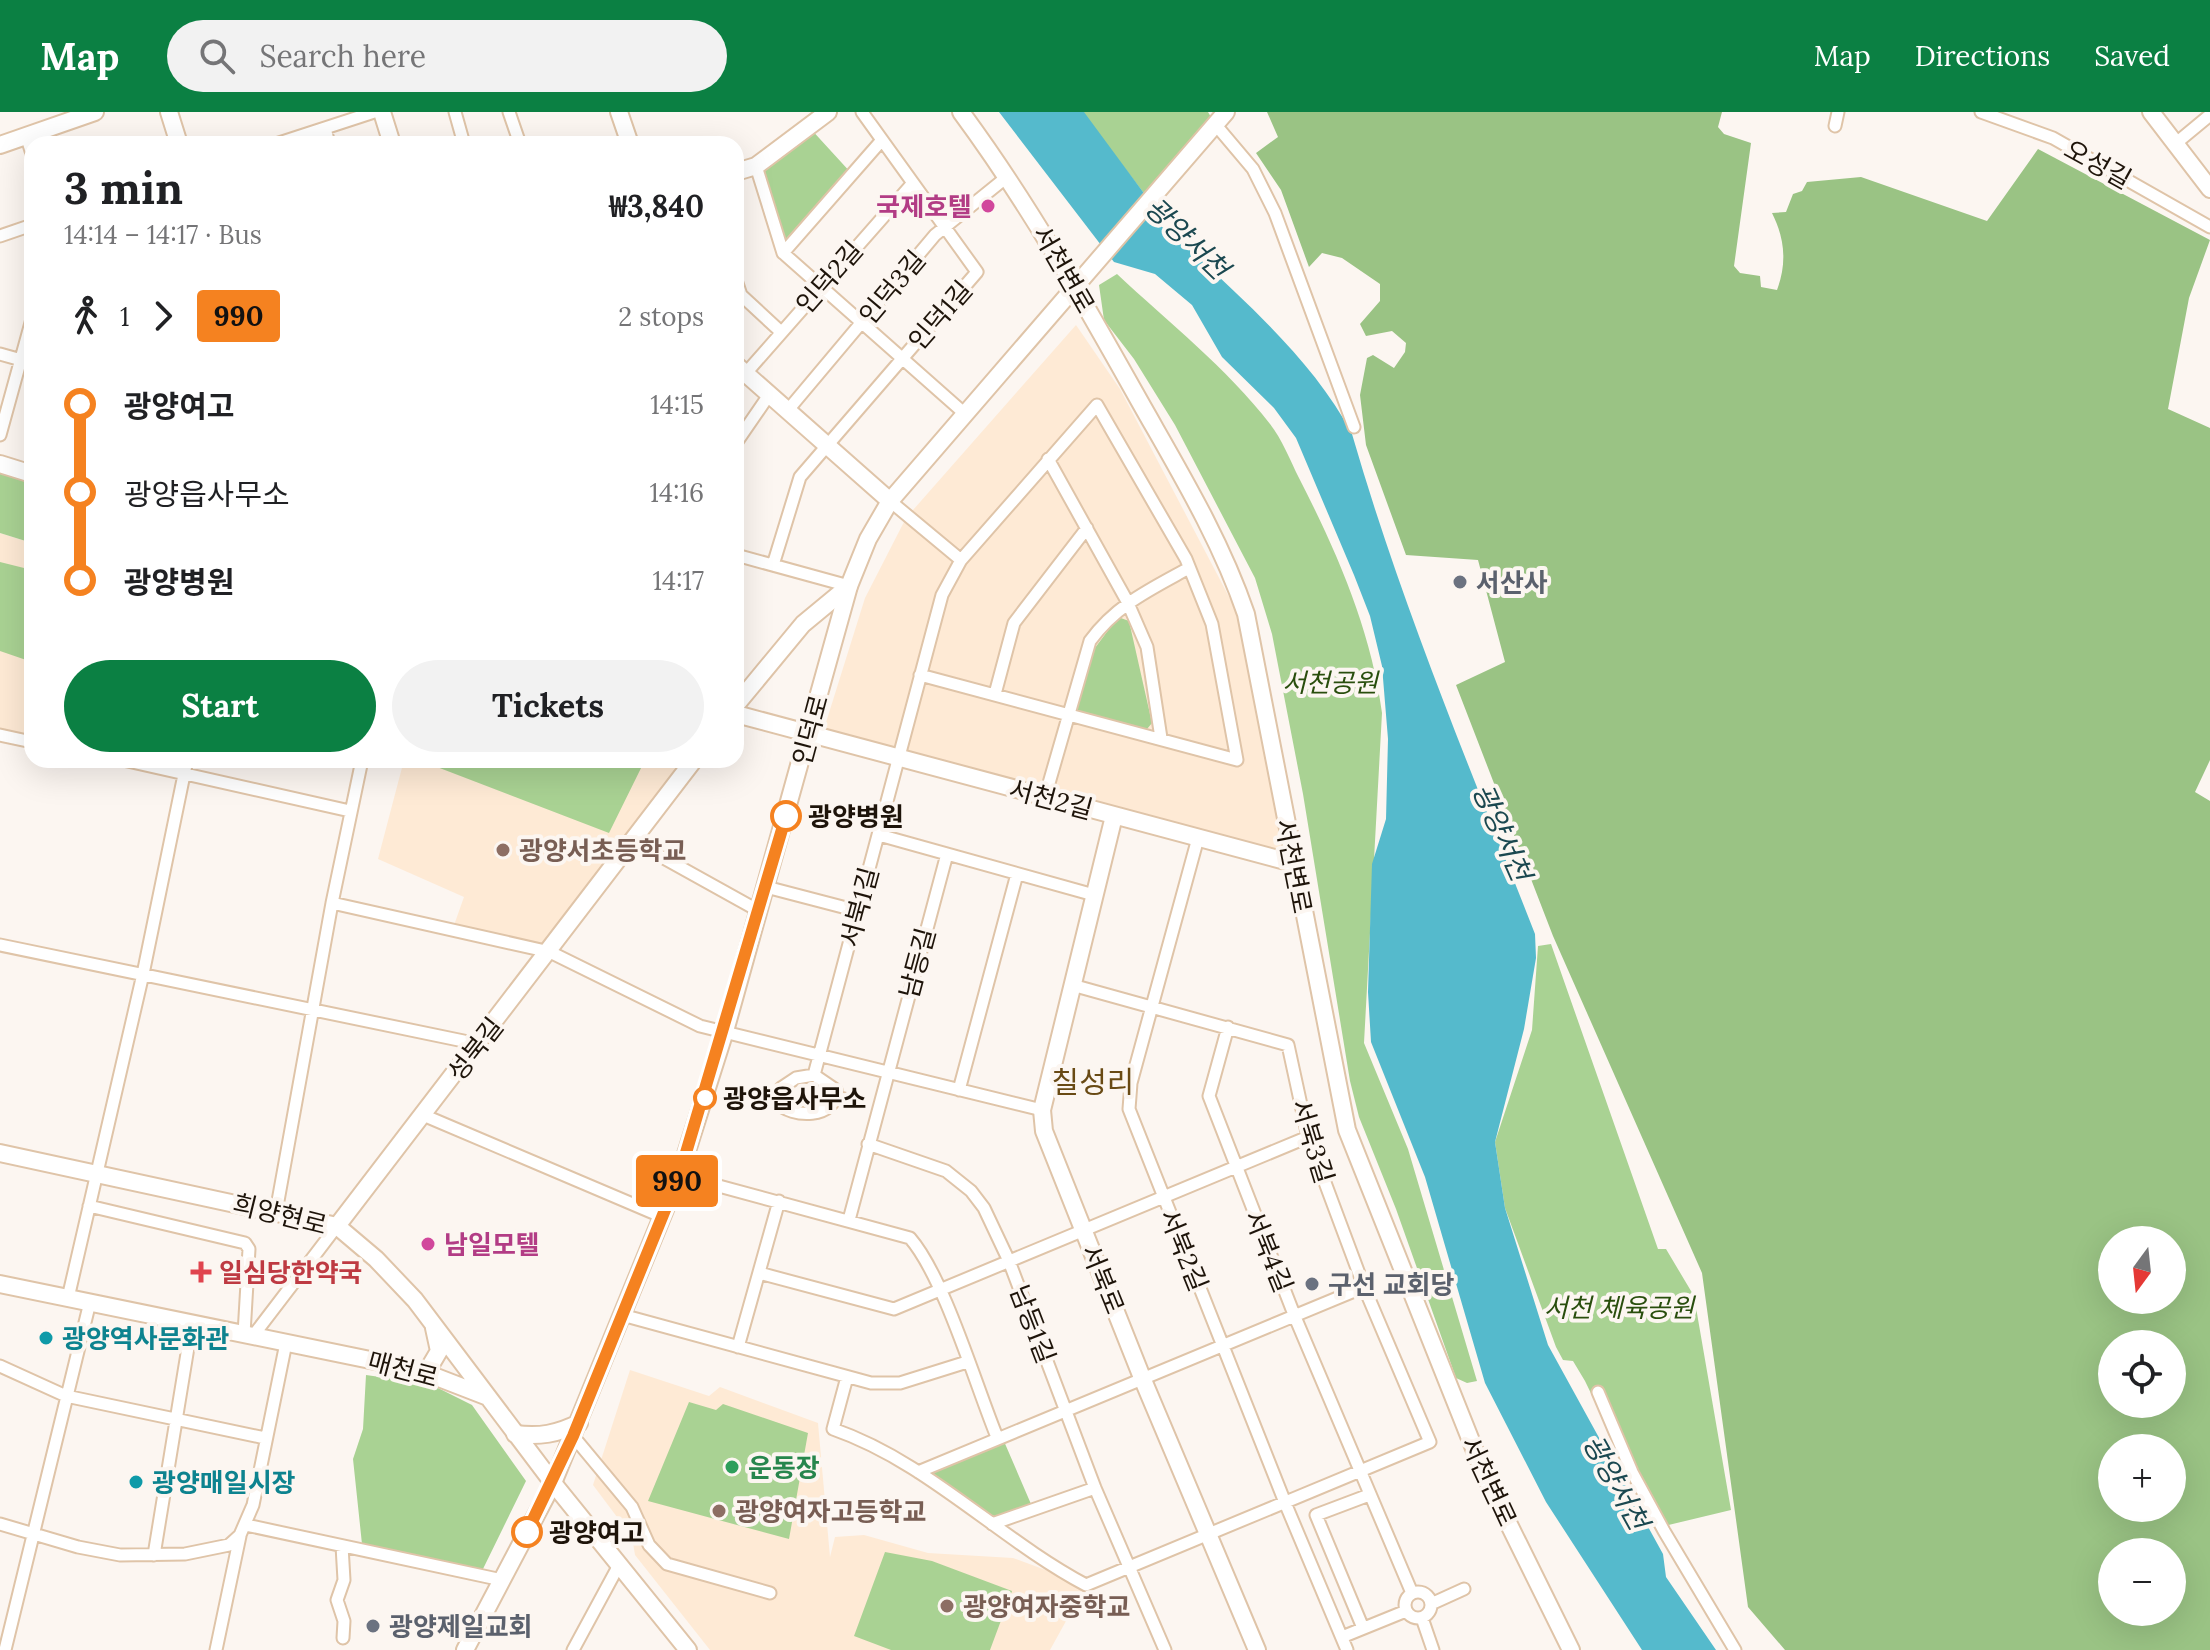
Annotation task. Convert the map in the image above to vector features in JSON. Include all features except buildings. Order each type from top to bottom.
[{"type":"street","points":[[0,145],[95,112]]},
{"type":"street","points":[[169,112],[176,136]]},
{"type":"street","points":[[300,136],[374,112]]},
{"type":"street","points":[[382,112],[390,136]]},
{"type":"street","points":[[455,112],[462,136]]},
{"type":"street","points":[[509,112],[517,136]]},
{"type":"street","points":[[619,112],[627,136]]},
{"type":"street","points":[[744,170],[756,166],[828,112]]},
{"type":"street","name":"인덕1길","points":[[773,565],[800,477],[977,272],[862,112]]},
{"type":"street","name":"서천변로","points":[[961,112],[1008,176],[1076,284],[1208,523],[1233,575],[1246,614],[1347,1130],[1485,1476],[1571,1650]]},
{"type":"street","points":[[1835,126],[1838,112]]},
{"type":"street","name":"오성길","points":[[1981,112],[2053,138],[2210,227]]},
{"type":"street","points":[[2151,112],[2210,189]]},
{"type":"street","points":[[2175,144],[2210,115]]},
{"type":"street","points":[[1218,118],[1253,169],[1275,213],[1354,427]]},
{"type":"street","name":"인덕로","points":[[465,1650],[553,1483],[680,1173],[725,1031],[849,586],[868,539],[890,501],[1218,118]]},
{"type":"street","points":[[325,128],[327,136]]},
{"type":"street","points":[[783,253],[882,140]]},
{"type":"street","points":[[756,166],[783,253],[964,413]]},
{"type":"street","name":"인덕3길","points":[[788,410],[945,227],[1008,176]]},
{"type":"street","name":"인덕2길","points":[[744,366],[781,332],[913,183]]},
{"type":"street","points":[[0,236],[24,228]]},
{"type":"street","points":[[744,298],[781,332]]},
{"type":"street","points":[[0,354],[24,360]]},
{"type":"street","points":[[0,435],[24,367]]},
{"type":"street","points":[[744,372],[961,560]]},
{"type":"street","points":[[744,431],[769,395]]},
{"type":"street","name":"서북1길","points":[[814,1075],[942,595],[961,560],[1097,405],[1189,568]]},
{"type":"street","points":[[1048,459],[1127,601],[1147,647],[1161,738]]},
{"type":"street","points":[[0,464],[24,472]]},
{"type":"street","points":[[995,694],[1014,623],[1087,528]]},
{"type":"street","points":[[744,557],[849,586]]},
{"type":"street","points":[[920,675],[1067,715],[1161,738],[1237,760],[1212,624],[1189,568],[1127,601],[1105,620],[1090,641],[1067,715],[1045,797]]},
{"type":"street","points":[[744,695],[803,624],[849,586]]},
{"type":"street","name":"서천2길","points":[[744,716],[1293,863]]},
{"type":"street","points":[[0,735],[24,740]]},
{"type":"street","points":[[68,1298],[143,974],[186,768]]},
{"type":"street","points":[[193,768],[350,811]]},
{"type":"street","points":[[276,1212],[332,903],[360,768]]},
{"type":"street","name":"성북길","points":[[248,1335],[550,952],[688,768]]},
{"type":"street","name":"서북로","points":[[1114,816],[1042,1110],[1044,1131],[1143,1380],[1257,1650]]},
{"type":"street","points":[[879,835],[1094,895]]},
{"type":"street","name":"서북2길","points":[[1198,838],[1128,1101],[1135,1131],[1347,1650]]},
{"type":"street","points":[[633,841],[759,911]]},
{"type":"street","name":"남등길","points":[[849,1220],[947,854]]},
{"type":"street","points":[[959,1090],[1017,874]]},
{"type":"street","points":[[766,887],[858,911]]},
{"type":"street","points":[[332,903],[550,952],[700,1026],[1042,1110]]},
{"type":"street","points":[[0,945],[478,1044]]},
{"type":"street","name":"서북3길","points":[[1072,985],[1288,1045],[1308,1137],[1364,1287],[1430,1442],[1359,1471]]},
{"type":"street","name":"서북4길","points":[[1228,1027],[1209,1096],[1295,1317],[1412,1593]]},
{"type":"street","points":[[814,1075],[831,1085],[836,1097],[819,1112],[798,1113],[781,1107],[777,1096],[781,1088],[796,1078],[814,1075]]},
{"type":"street","points":[[836,1097],[856,1102]]},
{"type":"street","points":[[423,1115],[663,1217]]},
{"type":"street","points":[[759,1273],[894,1309],[1308,1137]]},
{"type":"street","name":"남등1길","points":[[868,1144],[928,1162],[971,1191],[984,1208],[1009,1261],[1095,1488],[1165,1650]]},
{"type":"street","name":"희양현로","points":[[0,1153],[337,1226],[376,1259],[433,1323],[488,1397]]},
{"type":"street","points":[[680,1173],[910,1238],[920,1249],[940,1292],[997,1437]]},
{"type":"street","points":[[738,1347],[779,1201]]},
{"type":"street","points":[[89,1206],[245,1243],[249,1249],[248,1335]]},
{"type":"street","name":"매천로","points":[[0,1284],[426,1373],[488,1397]]},
{"type":"street","points":[[918,1472],[1364,1287]]},
{"type":"street","points":[[5,1650],[90,1302]]},
{"type":"street","points":[[622,1315],[871,1383],[900,1383],[967,1362]]},
{"type":"street","points":[[154,1555],[192,1323]]},
{"type":"street","points":[[426,1373],[439,1351],[433,1323]]},
{"type":"street","points":[[216,1650],[243,1530],[255,1496],[286,1343]]},
{"type":"street","points":[[0,1366],[66,1396],[265,1438]]},
{"type":"street","points":[[847,1377],[833,1429],[866,1441],[918,1472],[1057,1570],[1086,1585],[1286,1505],[1359,1471]]},
{"type":"street","points":[[1598,1392],[1632,1472],[1735,1650]]},
{"type":"street","points":[[488,1397],[688,1650]]},
{"type":"street","points":[[515,1434],[537,1437],[576,1430],[632,1507],[649,1545],[667,1564],[770,1593]]},
{"type":"street","points":[[992,1524],[1095,1488]]},
{"type":"street","points":[[1363,1628],[1316,1515],[1369,1495]]},
{"type":"street","points":[[0,1524],[108,1554],[210,1551],[229,1545],[243,1530]]},
{"type":"street","points":[[243,1530],[342,1546],[502,1580]]},
{"type":"street","points":[[342,1546],[344,1580],[337,1600],[344,1621],[343,1638]]},
{"type":"street","points":[[574,1649],[619,1565]]},
{"type":"street","points":[[1422,1618],[1431,1604],[1464,1589]]},
{"type":"street","points":[[1422,1618],[1415,1618],[1406,1611],[1405,1603],[1412,1593],[1424,1594],[1431,1604]]},
{"type":"street","points":[[1342,1637],[1406,1611]]},
{"type":"street","points":[[1422,1618],[1433,1650]]},
{"type":"shaded area","points":[[1076,325],[1120,389],[1238,614],[1289,855],[823,732],[865,598],[906,518]]},
{"type":"shaded area","points":[[0,533],[24,540],[24,735],[0,730]]},
{"type":"shaded area","name":"광양서초등학교","points":[[402,768],[688,768],[550,952],[453,928],[464,897],[378,859]]},
{"type":"shaded area","name":"광양여자고등학교","points":[[630,1370],[709,1396],[720,1387],[818,1423],[830,1557],[835,1537],[864,1535],[928,1553],[1013,1558],[1086,1585],[1050,1650],[710,1650],[635,1555],[632,1537],[593,1485]]},
{"type":"green space","points":[[1082,112],[1208,112],[1215,124],[1146,196]]},
{"type":"green space","points":[[1267,112],[1722,112],[1718,127],[1724,134],[1751,143],[1734,266],[1740,273],[1760,276],[1761,287],[1777,290],[1783,251],[1780,232],[1772,213],[1786,212],[1793,194],[1802,191],[1807,182],[1861,177],[1987,221],[2038,149],[2210,240],[2189,298],[2168,409],[2210,428],[2210,760],[2195,792],[2210,801],[2210,1650],[1785,1650],[1748,1607],[1702,1273],[1553,936],[1456,685],[1505,662],[1478,560],[1406,555],[1366,445],[1360,395],[1367,358],[1373,355],[1394,368],[1405,352],[1406,343],[1392,331],[1366,336],[1360,324],[1380,301],[1380,284],[1342,258],[1322,253],[1309,267],[1281,190],[1256,153],[1278,137]]},
{"type":"green space","points":[[809,127],[852,174],[783,253],[756,166]]},
{"type":"green space","name":"서천공원","points":[[1117,274],[1216,365],[1274,430],[1326,534],[1361,622],[1382,713],[1364,1043],[1408,1149],[1477,1381],[1467,1383],[1456,1378],[1396,1209],[1359,1117],[1350,1081],[1303,794],[1272,634],[1255,578],[1175,425],[1134,359],[1104,320],[1099,285]]},
{"type":"green space","points":[[0,464],[24,472],[24,540],[0,533]]},
{"type":"green space","points":[[0,562],[24,568],[24,659],[0,651]]},
{"type":"green space","points":[[1118,617],[1129,621],[1152,723],[1147,729],[1074,710],[1092,652]]},
{"type":"green space","points":[[440,768],[641,768],[609,833]]},
{"type":"green space","name":"서천 체육공원","points":[[1551,944],[1658,1249],[1666,1249],[1694,1296],[1731,1510],[1656,1528],[1585,1381],[1573,1361],[1563,1360],[1556,1347],[1505,1208],[1495,1142],[1532,1030],[1538,946]]},
{"type":"green space","points":[[366,1375],[430,1384],[472,1405],[526,1481],[482,1571],[362,1544],[353,1459],[363,1429]]},
{"type":"green space","name":"운동장","points":[[689,1402],[716,1410],[723,1404],[808,1433],[789,1539],[648,1501]]},
{"type":"green space","points":[[1003,1439],[1034,1511],[995,1524],[934,1483],[934,1467]]},
{"type":"green space","points":[[885,1552],[932,1561],[1012,1591],[990,1650],[891,1650],[854,1636]]},
{"type":"water","name":"광양서천","points":[[999,112],[1084,112],[1146,196],[1162,227],[1172,232],[1246,302],[1293,351],[1335,405],[1352,434],[1414,623],[1535,934],[1536,958],[1524,1029],[1495,1142],[1505,1208],[1548,1345],[1663,1554],[1666,1577],[1716,1650],[1642,1650],[1546,1502],[1485,1383],[1425,1177],[1371,1042],[1368,992],[1372,864],[1386,819],[1388,739],[1382,666],[1370,616],[1296,438],[1274,408],[1222,357],[1192,305],[1155,274],[1114,262]]},
{"type":"bus line","name":"990","points":[[527,1532],[573,1436],[696,1129],[786,816]]},
{"type":"place","name":"국제호텔","points":[[988,206]]},
{"type":"place","name":"서산사","points":[[1460,582]]},
{"type":"place","name":"광양병원","points":[[786,816]]},
{"type":"place","name":"광양서초등학교","points":[[503,850]]},
{"type":"place","name":"광양읍사무소","points":[[705,1098]]},
{"type":"place","name":"남일모텔","points":[[428,1244]]},
{"type":"place","name":"일심당한약국","points":[[201,1272]]},
{"type":"place","name":"구선 교회당","points":[[1312,1284]]},
{"type":"place","name":"광양역사문화관","points":[[46,1338]]},
{"type":"place","name":"운동장","points":[[732,1467]]},
{"type":"place","name":"광양매일시장","points":[[136,1482]]},
{"type":"place","name":"광양여자고등학교","points":[[719,1511]]},
{"type":"place","name":"광양여고","points":[[527,1532]]},
{"type":"place","name":"광양여자중학교","points":[[947,1606]]},
{"type":"place","name":"광양제일교회","points":[[373,1626]]},
{"type":"district","name":"칠성리","points":[[1093,1082]]}]
